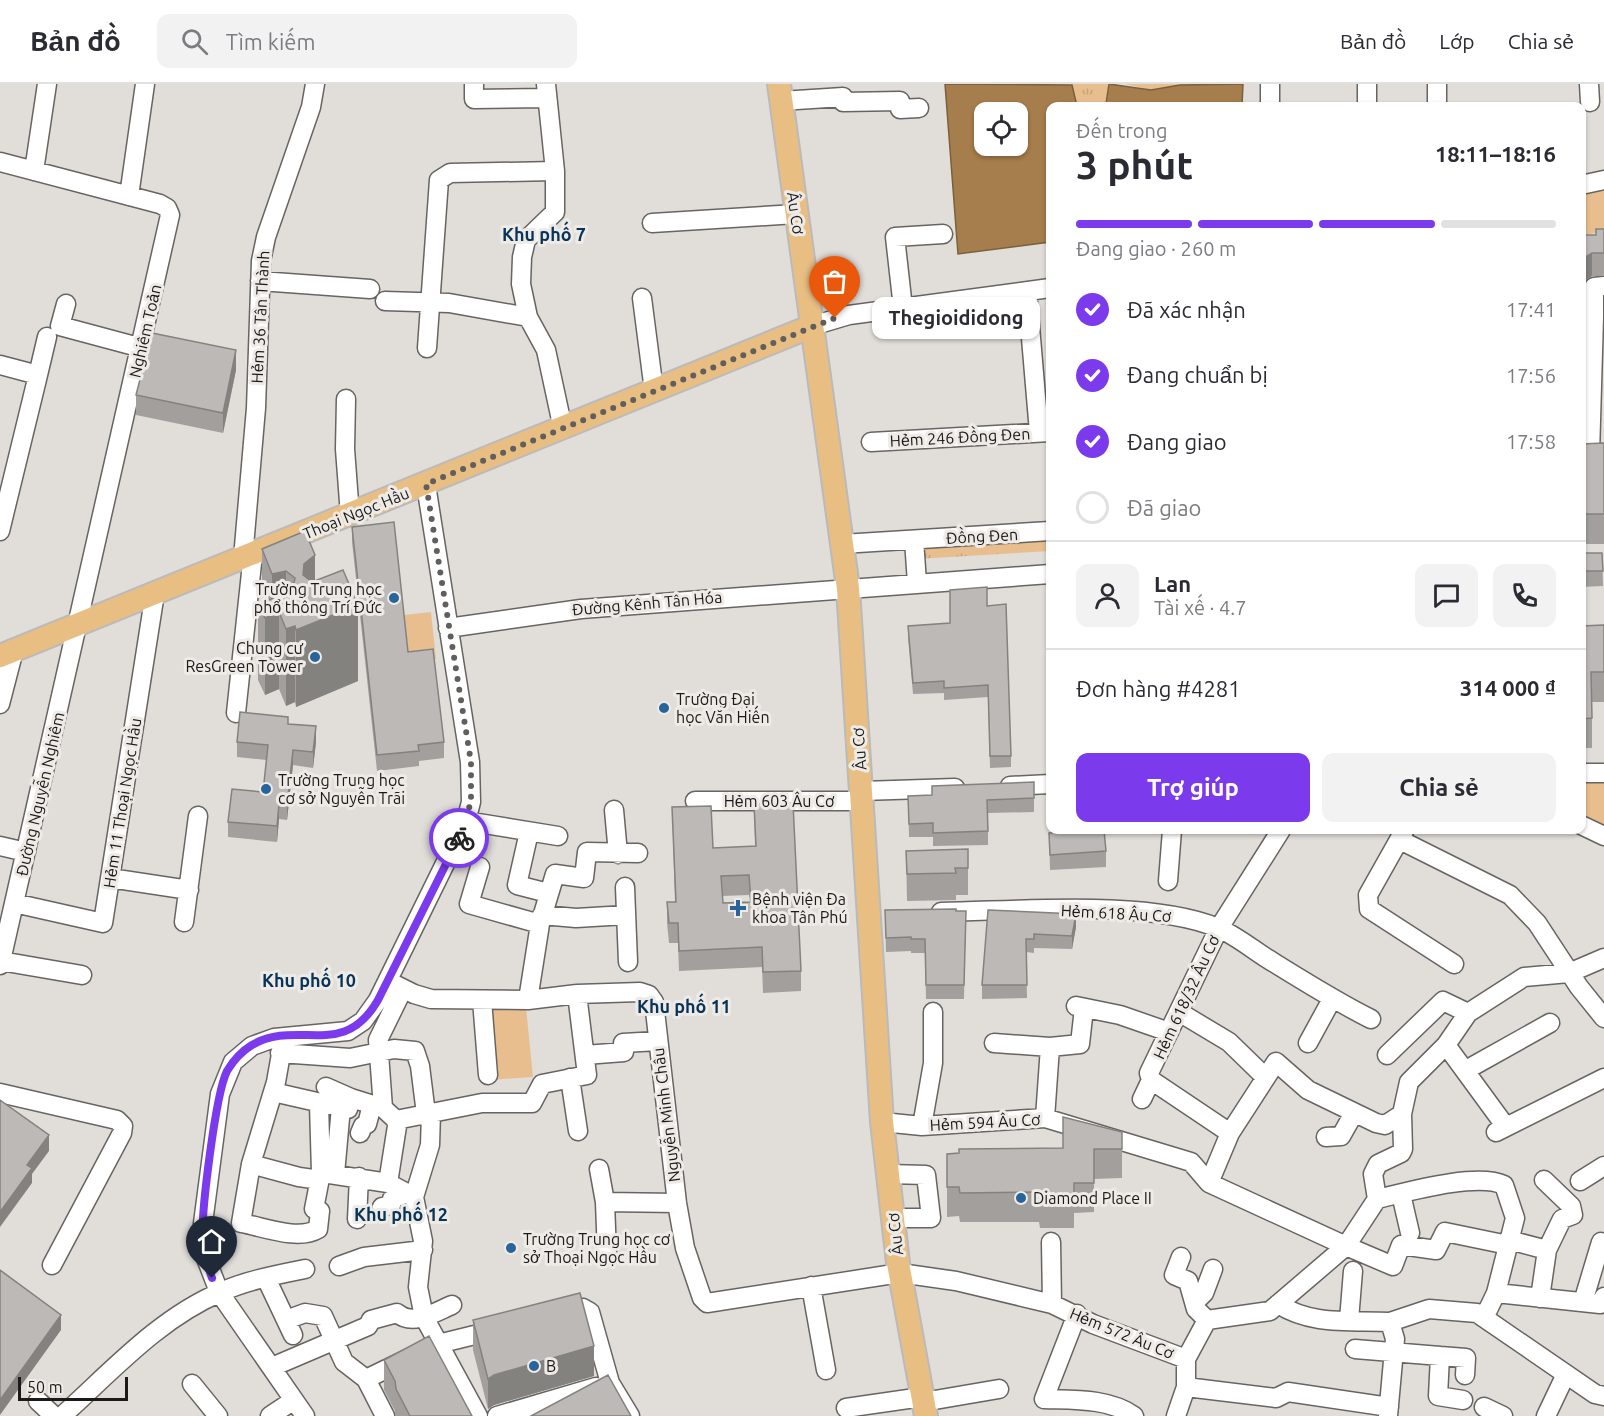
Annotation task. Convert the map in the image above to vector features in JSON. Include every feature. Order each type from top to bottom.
[{"type":"main road","name":"Âu Cơ","points":[[780,93],[848,588],[862,796],[876,913],[882,1122],[900,1273],[924,1405]]},
{"type":"main road","name":"Thoại Ngọc Hầu","points":[[7,653],[248,556],[302,546],[350,515],[812,326]]},
{"type":"street","points":[[34,171],[47,84]]},
{"type":"street","points":[[129,196],[145,84]]},
{"type":"street","name":"Hẻm 36 Tân Thành","points":[[236,713],[241,675],[248,556],[260,281],[266,237],[311,107],[315,84]]},
{"type":"street","points":[[474,84],[474,99],[546,91],[555,171],[554,216],[528,236],[522,257],[521,284],[528,317],[546,350],[563,429]]},
{"type":"street","points":[[1270,84],[1270,102]]},
{"type":"street","points":[[1367,84],[1367,102]]},
{"type":"street","points":[[1437,84],[1437,102]]},
{"type":"street","points":[[780,93],[843,90],[843,102],[900,101],[900,118],[922,111]]},
{"type":"street","name":"Nghiêm Toản","points":[[0,162],[163,205],[170,215],[80,623]]},
{"type":"street","points":[[427,348],[436,187],[443,175],[450,172],[555,171]]},
{"type":"street","points":[[1586,184],[1604,180]]},
{"type":"street","points":[[652,223],[796,214]]},
{"type":"street","points":[[903,308],[895,237],[943,234]]},
{"type":"street","points":[[260,281],[370,289]]},
{"type":"street","points":[[1592,455],[1586,382],[1587,317],[1594,287],[1604,286]]},
{"type":"street","points":[[812,326],[835,318],[1046,289]]},
{"type":"street","points":[[1028,291],[1045,432]]},
{"type":"street","points":[[642,298],[654,391]]},
{"type":"street","points":[[385,301],[429,302],[528,317]]},
{"type":"street","points":[[66,304],[60,326],[142,348]]},
{"type":"street","points":[[0,531],[9,459],[39,375],[47,337]]},
{"type":"street","points":[[0,365],[39,375]]},
{"type":"street","points":[[346,399],[345,455],[350,515]]},
{"type":"street","name":"Hẻm 246 Đồng Đen","points":[[871,442],[1045,432]]},
{"type":"street","points":[[388,1183],[397,1126],[384,1111],[377,1052],[379,1035],[395,985],[466,821],[472,791],[471,762],[426,484]]},
{"type":"street","name":"Đồng Đen","points":[[842,544],[1046,531]]},
{"type":"street","points":[[914,540],[917,583]]},
{"type":"street","points":[[848,588],[1046,574]]},
{"type":"street","name":"Đường Kênh Tân Hóa","points":[[448,628],[580,609],[848,588]]},
{"type":"street","name":"Hẻm 11 Thoại Ngọc Hầu","points":[[14,903],[103,922],[155,593]]},
{"type":"street","name":"Đường Nguyễn Nghiêm","points":[[0,963],[80,623]]},
{"type":"street","points":[[0,704],[7,653]]},
{"type":"street","points":[[241,675],[262,667]]},
{"type":"street","points":[[1586,773],[1604,773]]},
{"type":"street","points":[[994,786],[1046,784]]},
{"type":"street","name":"Hẻm 603 Âu Cơ","points":[[695,801],[862,796],[971,787]]},
{"type":"street","points":[[614,810],[618,854]]},
{"type":"street","points":[[184,922],[198,816]]},
{"type":"street","points":[[466,821],[558,836]]},
{"type":"street","points":[[1586,827],[1604,836]]},
{"type":"street","points":[[529,832],[517,885],[548,893]]},
{"type":"street","points":[[1168,881],[1172,834]]},
{"type":"street","name":"Hẻm 618/32 Âu Cơ","points":[[1142,1099],[1150,1080],[1149,1073],[1219,928],[1278,834]]},
{"type":"street","points":[[1454,964],[1369,909],[1368,895],[1402,835],[1510,895],[1538,923],[1569,973],[1604,1018]]},
{"type":"street","points":[[0,846],[26,852]]},
{"type":"street","points":[[528,1000],[541,920],[555,874],[584,878],[587,852],[638,853]]},
{"type":"street","points":[[480,867],[469,904],[541,920],[626,915]]},
{"type":"street","points":[[110,878],[189,890]]},
{"type":"street","points":[[625,887],[628,962]]},
{"type":"street","name":"Hẻm 618 Âu Cơ","points":[[927,912],[1133,912],[1180,917],[1219,928],[1332,999],[1371,1019]]},
{"type":"street","points":[[1207,1320],[1270,1311],[1346,1246],[1377,1199],[1373,1174],[1378,1164],[1401,1153],[1404,1144],[1402,1114],[1409,1082],[1446,1045],[1468,1013],[1524,977],[1569,973],[1604,958]]},
{"type":"street","points":[[0,963],[82,975]]},
{"type":"street","points":[[282,1045],[339,1034],[357,1026],[395,985]]},
{"type":"street","name":"Nguyễn Minh Châu","points":[[395,985],[425,998],[528,1000],[577,994],[640,992],[649,994],[654,1002],[677,1203],[685,1248],[702,1298],[707,1303],[900,1273]]},
{"type":"street","points":[[273,1092],[323,1095],[384,1111],[429,1113],[482,1103],[532,1103],[542,1084],[587,1075],[577,994]]},
{"type":"street","points":[[1308,1043],[1332,999]]},
{"type":"street","points":[[482,1000],[488,1075]]},
{"type":"street","points":[[1387,1055],[1443,1001],[1468,1013]]},
{"type":"street","points":[[994,1043],[1050,1047],[1080,1044],[1080,1007],[1120,1015],[1168,1032]]},
{"type":"street","points":[[922,1126],[933,1063],[933,1011]]},
{"type":"street","points":[[1179,1012],[1270,1069],[1354,1113],[1385,1125],[1402,1114]]},
{"type":"street","points":[[1466,1070],[1550,1023]]},
{"type":"street","points":[[305,1416],[219,1292],[207,1264],[202,1233],[220,1094],[227,1071],[242,1053],[262,1041],[350,1058],[394,1049],[415,1051],[429,1113],[430,1145],[410,1195],[423,1250],[418,1287],[424,1317],[478,1416]]},
{"type":"street","points":[[585,1055],[624,1052],[623,1043],[658,1041]]},
{"type":"street","points":[[282,1045],[273,1092],[251,1164],[241,1224],[271,1228],[285,1234],[314,1231],[318,1228],[320,1211],[314,1209],[346,1102]]},
{"type":"street","points":[[1446,1045],[1466,1070],[1501,1130],[1604,1078]]},
{"type":"street","points":[[1045,1118],[1050,1047]]},
{"type":"street","points":[[1209,1183],[1230,1133],[1270,1069]]},
{"type":"street","points":[[570,1078],[578,1131]]},
{"type":"street","points":[[1150,1080],[1230,1133]]},
{"type":"street","points":[[0,1093],[117,1120],[123,1126],[122,1133],[52,1265]]},
{"type":"street","points":[[323,1095],[325,1176]]},
{"type":"street","points":[[360,1133],[363,1126],[384,1111]]},
{"type":"street","points":[[1326,1137],[1341,1136],[1354,1113]]},
{"type":"street","name":"Hẻm 594 Âu Cơ","points":[[882,1122],[922,1126],[1045,1118],[1191,1162],[1209,1183],[1393,1266],[1401,1245],[1436,1250],[1446,1232],[1508,1243]]},
{"type":"street","points":[[251,1164],[298,1177],[358,1177],[388,1183],[410,1195]]},
{"type":"street","points":[[1580,1181],[1604,1166]]},
{"type":"street","points":[[599,1169],[604,1202],[607,1255]]},
{"type":"street","points":[[888,1174],[926,1174],[931,1218],[893,1218]]},
{"type":"street","points":[[357,1219],[358,1177]]},
{"type":"street","points":[[1377,1199],[1433,1186],[1493,1180],[1504,1185],[1515,1218],[1496,1293],[1484,1318]]},
{"type":"street","points":[[1540,1298],[1547,1250],[1562,1219],[1574,1215],[1571,1206],[1544,1180]]},
{"type":"street","points":[[1401,1194],[1410,1233]]},
{"type":"street","points":[[382,1208],[391,1205],[392,1198],[410,1195]]},
{"type":"street","points":[[604,1202],[677,1203]]},
{"type":"street","points":[[1051,1242],[1052,1304]]},
{"type":"street","points":[[1583,1302],[1601,1242]]},
{"type":"street","points":[[1508,1243],[1547,1250]]},
{"type":"street","points":[[339,1266],[364,1257],[423,1250]]},
{"type":"street","points":[[1181,1257],[1174,1275],[1188,1281],[1196,1301],[1196,1309],[1207,1320]]},
{"type":"street","points":[[62,1416],[148,1338],[196,1304],[219,1292],[305,1269]]},
{"type":"street","points":[[1196,1301],[1204,1293],[1213,1269]]},
{"type":"street","points":[[1349,1320],[1353,1272]]},
{"type":"street","name":"Hẻm 572 Âu Cơ","points":[[900,1273],[956,1281],[1052,1304],[1077,1314],[1093,1324],[1186,1359],[1186,1387],[1176,1416]]},
{"type":"street","points":[[266,1278],[290,1328],[305,1313],[323,1316],[344,1362],[366,1379],[385,1416]]},
{"type":"street","points":[[811,1286],[826,1370]]},
{"type":"street","points":[[1496,1293],[1600,1304],[1604,1297]]},
{"type":"street","points":[[1278,1304],[1293,1314],[1334,1323],[1349,1320],[1390,1322],[1429,1309],[1477,1313],[1595,1394],[1604,1396]]},
{"type":"street","points":[[272,1367],[368,1326],[371,1320],[397,1313],[409,1320],[424,1317],[452,1305]]},
{"type":"street","points":[[547,1317],[579,1309],[590,1312],[610,1383],[630,1416]]},
{"type":"street","points":[[1077,1314],[1044,1400],[1088,1401],[1125,1410],[1134,1416]]},
{"type":"street","points":[[1186,1359],[1207,1320]]},
{"type":"street","points":[[1186,1387],[1276,1398],[1288,1392],[1389,1411],[1395,1339],[1390,1322]]},
{"type":"street","points":[[366,1379],[438,1344],[514,1325]]},
{"type":"street","points":[[1355,1349],[1466,1358],[1465,1375]]},
{"type":"street","points":[[1440,1356],[1437,1396],[1463,1400]]},
{"type":"street","points":[[1546,1416],[1566,1374]]},
{"type":"street","points":[[497,1416],[610,1383]]},
{"type":"street","points":[[550,1416],[610,1383]]},
{"type":"street","points":[[192,1384],[218,1416]]},
{"type":"street","points":[[846,1408],[924,1405],[999,1389]]},
{"type":"street","points":[[270,1416],[294,1400]]},
{"type":"street","points":[[38,1401],[54,1416]]},
{"type":"street","points":[[1484,1407],[1503,1416]]},
{"type":"green space","points":[[1071,84],[1109,84],[1106,102],[1076,102]]},
{"type":"green space","points":[[1125,84],[1220,84],[1151,90]]},
{"type":"green space","points":[[1604,189],[1604,231],[1586,235],[1586,193]]},
{"type":"green space","points":[[1046,539],[1046,551],[917,559],[917,545]]},
{"type":"green space","points":[[431,612],[436,659],[409,662],[404,615]]},
{"type":"green space","points":[[1586,782],[1604,783],[1604,827],[1586,818]]},
{"type":"green space","points":[[485,1007],[526,1007],[533,1077],[490,1080]]},
{"type":"shaded area","points":[[945,84],[1072,85],[1076,102],[1046,102],[1046,243],[958,254]]},
{"type":"shaded area","points":[[1109,84],[1151,90],[1180,85],[1243,84],[1242,102],[1106,102]]},
{"type":"building","points":[[1596,229],[1604,229],[1604,253],[1592,253],[1586,257],[1586,235],[1596,235]]},
{"type":"building","points":[[152,333],[236,350],[223,413],[136,395]]},
{"type":"building","points":[[1604,443],[1604,514],[1586,514],[1586,444]]},
{"type":"building","name":"Trường Trung học phổ thông Trí Đức","points":[[394,522],[408,652],[433,649],[444,742],[418,745],[419,751],[377,755],[352,527]]},
{"type":"building","points":[[305,531],[315,555],[304,564],[303,575],[312,582],[343,570],[358,605],[296,630],[295,626],[286,629],[279,612],[265,618],[258,604],[289,592],[293,588],[295,578],[286,571],[272,574],[262,549]]},
{"type":"building","points":[[1586,553],[1602,553],[1603,571],[1586,571]]},
{"type":"building","points":[[987,587],[987,606],[1006,604],[1011,756],[990,756],[988,685],[944,688],[944,681],[913,683],[908,626],[950,623],[950,590]]},
{"type":"building","points":[[1604,625],[1604,672],[1591,672],[1592,718],[1586,719],[1586,626]]},
{"type":"building","points":[[240,712],[288,717],[288,724],[316,726],[313,752],[293,750],[287,805],[279,804],[277,826],[228,822],[232,789],[263,792],[268,745],[237,742]]},
{"type":"building","points":[[1034,782],[1034,798],[987,800],[988,831],[933,833],[933,823],[909,824],[908,796],[932,795],[932,786]]},
{"type":"building","points":[[793,803],[801,971],[763,972],[762,947],[679,951],[678,923],[669,923],[667,902],[676,902],[672,807],[711,806],[713,848],[756,846],[754,804]],"holes":[[[749,875],[751,902],[723,903],[721,876]]]},
{"type":"building","points":[[1049,834],[1104,834],[1106,851],[1050,855]]},
{"type":"building","points":[[968,849],[968,868],[955,868],[956,873],[907,874],[906,851]]},
{"type":"building","points":[[956,909],[956,911],[966,911],[964,985],[926,985],[925,939],[886,938],[885,910]]},
{"type":"building","points":[[988,910],[1076,914],[1072,936],[1034,934],[1034,939],[1026,939],[1027,985],[982,985]]},
{"type":"building","points":[[0,1100],[49,1135],[27,1165],[32,1168],[0,1212]]},
{"type":"building","points":[[1063,1117],[1122,1132],[1122,1149],[1094,1149],[1094,1183],[1074,1183],[1074,1198],[1040,1198],[1039,1192],[960,1193],[959,1187],[947,1187],[947,1154],[959,1153],[959,1149],[1063,1148]]},
{"type":"building","points":[[0,1270],[61,1315],[0,1400]]},
{"type":"building","points":[[580,1293],[594,1346],[494,1375],[488,1379],[473,1320]]},
{"type":"building","points":[[429,1336],[472,1416],[410,1416],[384,1360]]},
{"type":"building","points":[[608,1375],[631,1416],[531,1416]]},
{"type":"way so far","points":[[459,838],[471,802],[471,762],[426,484],[820,322],[835,318]]},
{"type":"place","name":"Thegioididong","points":[[835,318]]},
{"type":"place","name":"Trường Trung học phổ thông Trí Đức","points":[[394,598]]},
{"type":"place","name":"Chung cư ResGreen Tower","points":[[315,657]]},
{"type":"place","name":"Trường Đại học Văn Hiến","points":[[664,708]]},
{"type":"place","name":"Trường Trung học cơ sở Nguyễn Trãi","points":[[266,789]]},
{"type":"place","name":"Bệnh viện Đa khoa Tân Phú","points":[[738,908]]},
{"type":"place","name":"Diamond Place II","points":[[1021,1198]]},
{"type":"place","name":"Trường Trung học cơ sở Thoại Ngọc Hầu","points":[[511,1248]]},
{"type":"place","name":"B","points":[[534,1366]]},
{"type":"district","name":"Khu phố 7","points":[[544,235]]},
{"type":"district","name":"Khu phố 10","points":[[309,981]]},
{"type":"district","name":"Khu phố 11","points":[[684,1007]]},
{"type":"district","name":"Khu phố 12","points":[[401,1215]]},
{"type":"route","points":[[212,1278],[202,1242],[202,1222],[220,1094],[227,1071],[242,1053],[262,1041],[284,1037],[339,1034],[357,1026],[369,1015],[459,838]]}]
